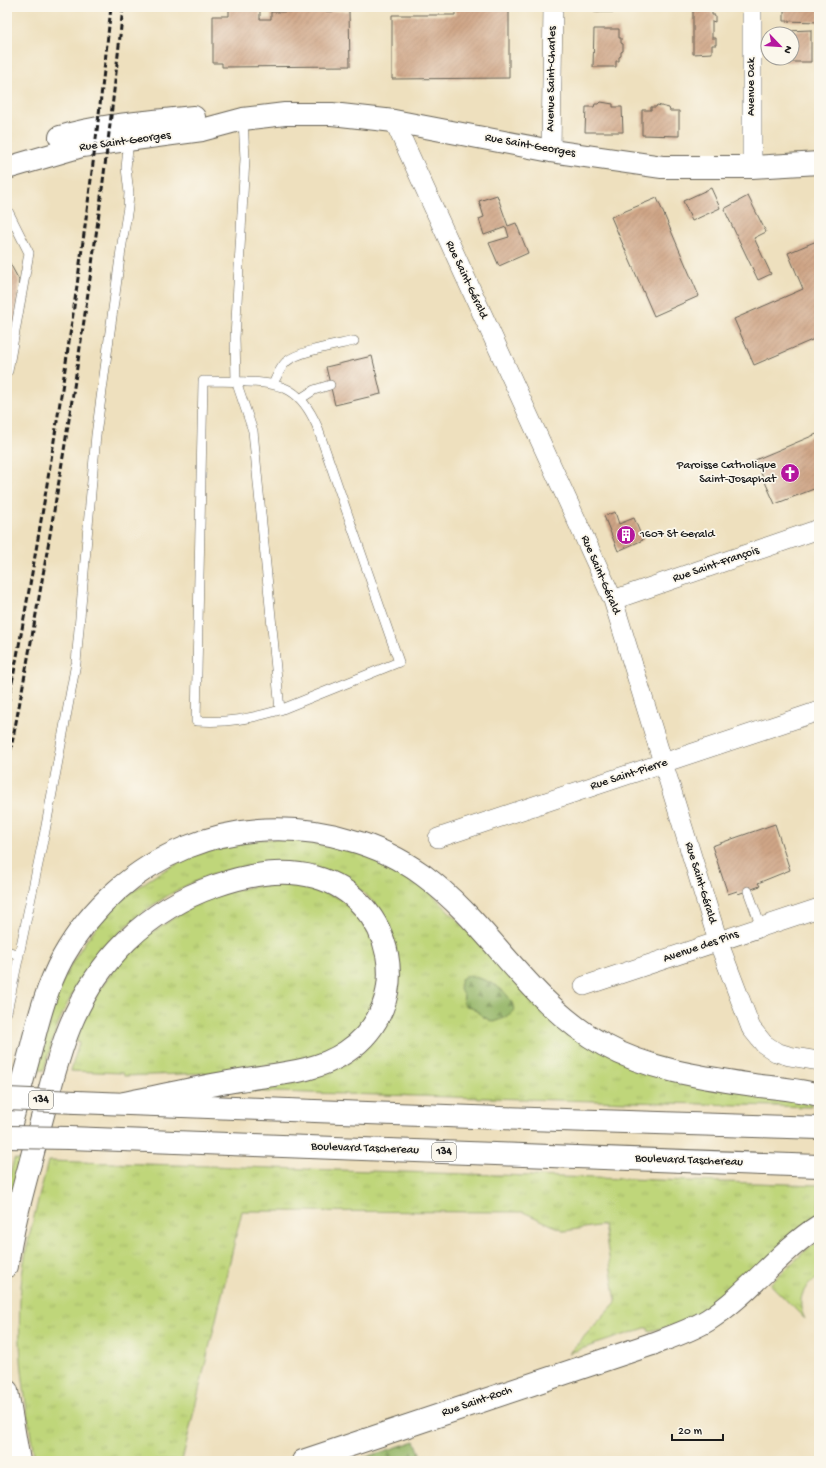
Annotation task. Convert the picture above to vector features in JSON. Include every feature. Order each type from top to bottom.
[{"type":"main road","name":"Rue Saint-Georges","points":[[7,168],[130,132],[202,116],[243,119],[285,114],[332,114],[394,121],[551,151],[662,167],[818,165]]},
{"type":"main road","name":"Rue Saint-Georges","points":[[7,153],[84,131],[130,132]]},
{"type":"main road","points":[[7,1137],[49,987],[69,948],[92,914],[128,881],[156,862],[210,838],[236,832],[264,829],[297,829],[342,837],[371,847],[406,864],[427,877],[457,905],[536,992],[555,1010],[591,1037],[617,1051],[645,1063],[677,1072],[819,1095]]},
{"type":"main road","points":[[7,1266],[21,1198],[65,1040],[76,1012],[88,988],[105,964],[125,942],[147,923],[179,902],[219,884],[260,875],[293,873],[316,877],[349,894],[372,917],[384,941],[388,960],[388,992],[382,1009],[374,1024],[362,1039],[347,1051],[321,1064],[301,1070],[236,1080],[124,1103]]},
{"type":"main road","name":"134","points":[[7,1099],[499,1118],[819,1128]]},
{"type":"main road","name":"Boulevard Taschereau","points":[[7,1137],[69,1138],[819,1166]]},
{"type":"main road","name":"Rue Saint-Roch","points":[[303,1461],[685,1332],[717,1314],[805,1235],[819,1226]]},
{"type":"main road","points":[[7,1391],[19,1461]]},
{"type":"street","name":"Avenue Saint-Charles","points":[[551,151],[553,7]]},
{"type":"street","name":"Avenue Oak","points":[[752,7],[752,166]]},
{"type":"street","name":"Rue Saint-Gérald","points":[[394,121],[613,600],[718,941],[746,1017],[755,1035],[764,1044],[783,1054],[819,1061]]},
{"type":"street","name":"Rue Saint-François","points":[[613,600],[819,529]]},
{"type":"street","name":"Rue Saint-Pierre","points":[[438,838],[819,711]]},
{"type":"street","name":"Avenue des Pins","points":[[584,986],[819,908]]},
{"type":"lane","points":[[243,119],[245,159],[235,338],[236,381],[253,431],[280,710]]},
{"type":"lane","points":[[7,1012],[46,824],[76,663],[96,435],[128,207],[129,193],[126,168],[130,132]]},
{"type":"lane","points":[[7,209],[29,253],[8,371]]},
{"type":"lane","points":[[273,384],[286,362],[297,355],[354,341]]},
{"type":"lane","points":[[203,380],[273,384],[281,385],[292,391],[300,398],[312,413],[399,662],[280,710],[256,717],[237,721],[196,721],[203,380]]},
{"type":"lane","points":[[300,398],[314,390],[330,385]]},
{"type":"lane","points":[[748,891],[761,927]]},
{"type":"lane","points":[[7,951],[19,955]]},
{"type":"green space","points":[[291,838],[368,855],[424,886],[567,1032],[811,1101],[811,1107],[237,1091],[343,1066],[356,1057],[378,1034],[386,1021],[393,1007],[399,976],[398,960],[391,933],[378,909],[360,889],[341,880],[251,867],[217,873],[179,889],[158,902],[119,933],[87,970],[74,991],[57,1027],[44,1070],[38,1070],[55,1002],[70,967],[85,942],[103,919],[124,899],[146,882],[171,867],[197,855],[243,841]],"holes":[[[472,977],[496,986],[513,1005],[493,1022],[482,1016],[472,1007],[466,1006],[463,1002]]]},
{"type":"green space","points":[[291,883],[304,884],[341,899],[367,927],[377,952],[379,977],[375,1002],[363,1023],[335,1048],[309,1058],[262,1067],[210,1073],[124,1076],[123,1073],[71,1071],[79,1042],[76,1041],[94,1000],[119,963],[143,939],[185,911],[213,897],[247,888]]},
{"type":"green space","points":[[466,976],[481,979],[502,990],[508,996],[514,1010],[504,1018],[493,1022],[482,1016],[472,1007],[466,1006],[463,1002],[464,996],[460,990],[460,986],[461,979]]},
{"type":"green space","points":[[14,1159],[22,1160],[7,1219],[7,1187]]},
{"type":"green space","points":[[48,1161],[819,1185],[819,1215],[724,1298],[689,1322],[649,1331],[648,1327],[569,1353],[616,1302],[604,1225],[565,1231],[523,1212],[242,1211],[182,1461],[35,1461],[21,1362],[21,1287],[24,1262],[32,1224]]},
{"type":"green space","points":[[819,1241],[819,1278],[808,1285],[802,1295],[801,1300],[802,1313],[805,1319],[770,1284],[805,1251]]},
{"type":"green space","points":[[415,1441],[423,1461],[354,1461]]},
{"type":"building","points":[[229,7],[260,7],[260,19],[271,19],[271,12],[349,11],[350,66],[222,67],[222,63],[213,63],[213,16],[229,16]]},
{"type":"building","points":[[455,7],[509,7],[509,78],[392,79],[392,15],[455,15]]},
{"type":"building","points":[[593,7],[617,7],[617,12],[594,12]]},
{"type":"building","points":[[693,7],[712,7],[712,15],[715,15],[715,22],[712,21],[712,38],[716,38],[716,45],[712,45],[712,53],[693,54]]},
{"type":"building","points":[[787,7],[819,7],[819,22],[784,21],[784,10],[787,10]]},
{"type":"building","points":[[594,29],[619,29],[619,38],[621,38],[621,43],[623,44],[623,51],[619,57],[619,61],[616,61],[616,67],[593,67]]},
{"type":"building","points":[[800,30],[811,30],[811,62],[800,62]]},
{"type":"building","points":[[601,102],[613,104],[613,107],[622,107],[623,132],[585,132],[586,107],[594,107],[595,104],[599,104]]},
{"type":"building","points":[[657,105],[669,108],[670,111],[679,111],[679,136],[642,135],[642,110],[651,110],[651,107],[656,107]]},
{"type":"building","points":[[711,188],[720,208],[692,221],[683,201]]},
{"type":"building","points":[[497,195],[508,226],[516,223],[528,253],[499,266],[489,243],[509,237],[506,227],[484,235],[479,219],[484,217],[479,201]]},
{"type":"building","points":[[748,196],[766,232],[754,238],[771,274],[758,280],[724,209]]},
{"type":"building","points":[[657,198],[699,296],[654,316],[611,217]]},
{"type":"building","points":[[819,240],[819,337],[754,365],[734,319],[803,289],[788,253]]},
{"type":"building","points":[[7,258],[19,280],[15,324],[7,329]]},
{"type":"building","points":[[372,356],[381,394],[335,405],[326,367]]},
{"type":"building","name":"Paroisse Catholique Saint-Josaphat","points":[[819,433],[819,487],[775,504],[755,460]]},
{"type":"building","name":"1607 St Gerald","points":[[615,512],[619,524],[634,518],[643,540],[618,551],[604,516]]},
{"type":"building","points":[[775,824],[790,870],[758,883],[760,886],[738,894],[737,891],[728,894],[712,846]]},
{"type":"railway","points":[[7,709],[39,534],[66,359],[91,183],[111,7]]},
{"type":"railway","points":[[7,769],[42,580],[74,390],[101,199],[123,7]]},
{"type":"place","name":"Paroisse Catholique Saint-Josaphat","points":[[790,473]]},
{"type":"place","name":"1607 St Gerald","points":[[626,535]]}]
